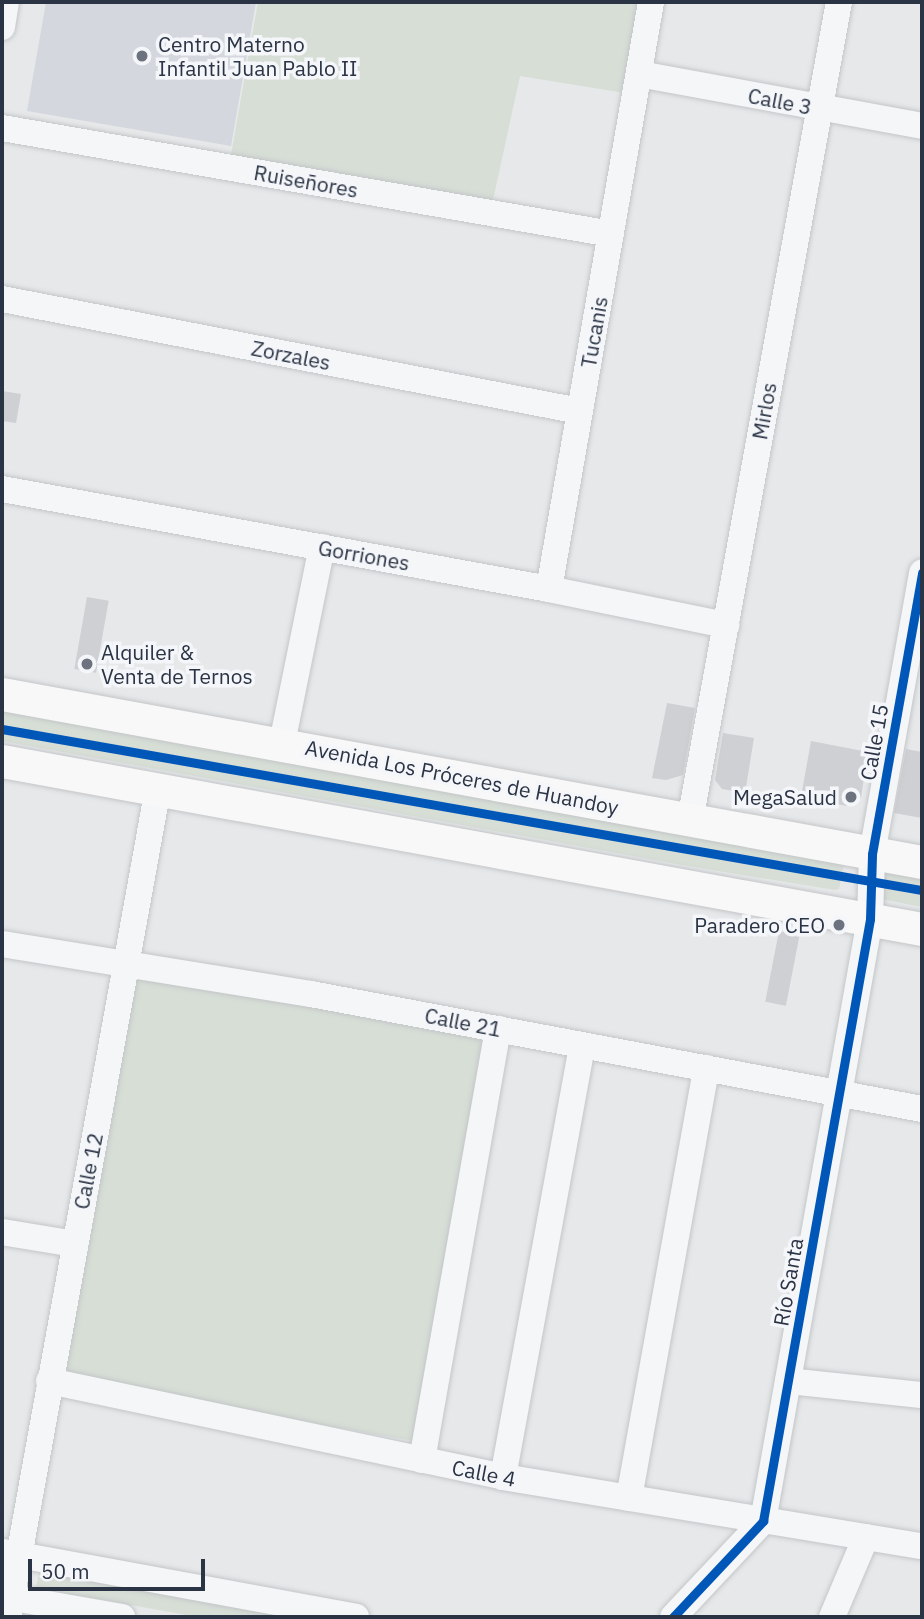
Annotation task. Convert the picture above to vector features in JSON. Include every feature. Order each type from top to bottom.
[{"type":"main road","name":"Avenida Los Próceres de Huandoy","points":[[2,694],[282,743],[922,863]]},
{"type":"main road","points":[[2,761],[922,929]]},
{"type":"street","points":[[2,27],[6,2]]},
{"type":"street","name":"Tucanis","points":[[549,589],[651,2]]},
{"type":"street","name":"Mirlos","points":[[690,821],[839,2]]},
{"type":"street","name":"Calle 3","points":[[639,74],[922,126]]},
{"type":"street","name":"Ruiseñores","points":[[2,128],[611,233]]},
{"type":"street","name":"Zorzales","points":[[2,299],[579,411]]},
{"type":"street","name":"Gorriones","points":[[2,489],[549,589],[726,625]]},
{"type":"street","points":[[282,743],[322,547]]},
{"type":"street","name":"Calle 15","points":[[870,919],[872,854],[914,662],[922,572]]},
{"type":"street","name":"Calle 12","points":[[7,1604],[10,1553],[49,1381],[158,788]]},
{"type":"street","name":"Río Santa","points":[[763,1521],[870,919]]},
{"type":"street","name":"Calle 21","points":[[2,944],[311,994],[922,1109]]},
{"type":"street","points":[[422,1460],[498,1029]]},
{"type":"street","points":[[503,1477],[582,1045]]},
{"type":"street","points":[[629,1498],[706,1068]]},
{"type":"street","points":[[2,1232],[75,1244]]},
{"type":"street","name":"Calle 4","points":[[49,1381],[503,1477],[922,1546]]},
{"type":"street","points":[[788,1381],[922,1395]]},
{"type":"street","points":[[673,1617],[763,1521]]},
{"type":"street","points":[[832,1617],[866,1537]]},
{"type":"street","points":[[10,1553],[356,1617]]},
{"type":"street","points":[[7,1604],[122,1617]]},
{"type":"shaded area","name":"Centro Materno Infantil Juan Pablo II","points":[[46,2],[256,2],[231,146],[27,111]]},
{"type":"shaded area","points":[[258,2],[640,2],[625,93],[520,76],[493,200],[231,155]]},
{"type":"shaded area","points":[[2,703],[846,853],[839,889],[676,864],[2,741]]},
{"type":"shaded area","points":[[886,867],[922,868],[922,907],[881,899]]},
{"type":"shaded area","points":[[133,972],[491,1035],[420,1442],[61,1379]]},
{"type":"shaded area","points":[[40,1567],[323,1617],[198,1617],[36,1588]]},
{"type":"building","points":[[2,391],[21,394],[16,423],[2,421]]},
{"type":"building","points":[[87,597],[109,601],[96,673],[74,669]]},
{"type":"building","points":[[667,703],[695,708],[683,775],[666,780],[652,778]]},
{"type":"building","points":[[723,733],[754,738],[745,793],[722,789],[715,780]]},
{"type":"building","points":[[811,741],[868,752],[861,798],[847,806],[801,797]]},
{"type":"building","points":[[906,749],[922,752],[922,818],[894,813]]},
{"type":"building","points":[[779,931],[800,935],[786,1006],[765,1002]]},
{"type":"cycle path","points":[[673,1617],[763,1521],[870,919],[872,854],[922,572]]},
{"type":"cycle path","points":[[2,729],[922,890]]},
{"type":"place","name":"Centro Materno Infantil Juan Pablo II","points":[[142,56]]},
{"type":"place","name":"Alquiler & Venta de Ternos","points":[[87,664]]},
{"type":"place","name":"MegaSalud","points":[[851,797]]},
{"type":"place","name":"Paradero CEO","points":[[839,925]]}]
